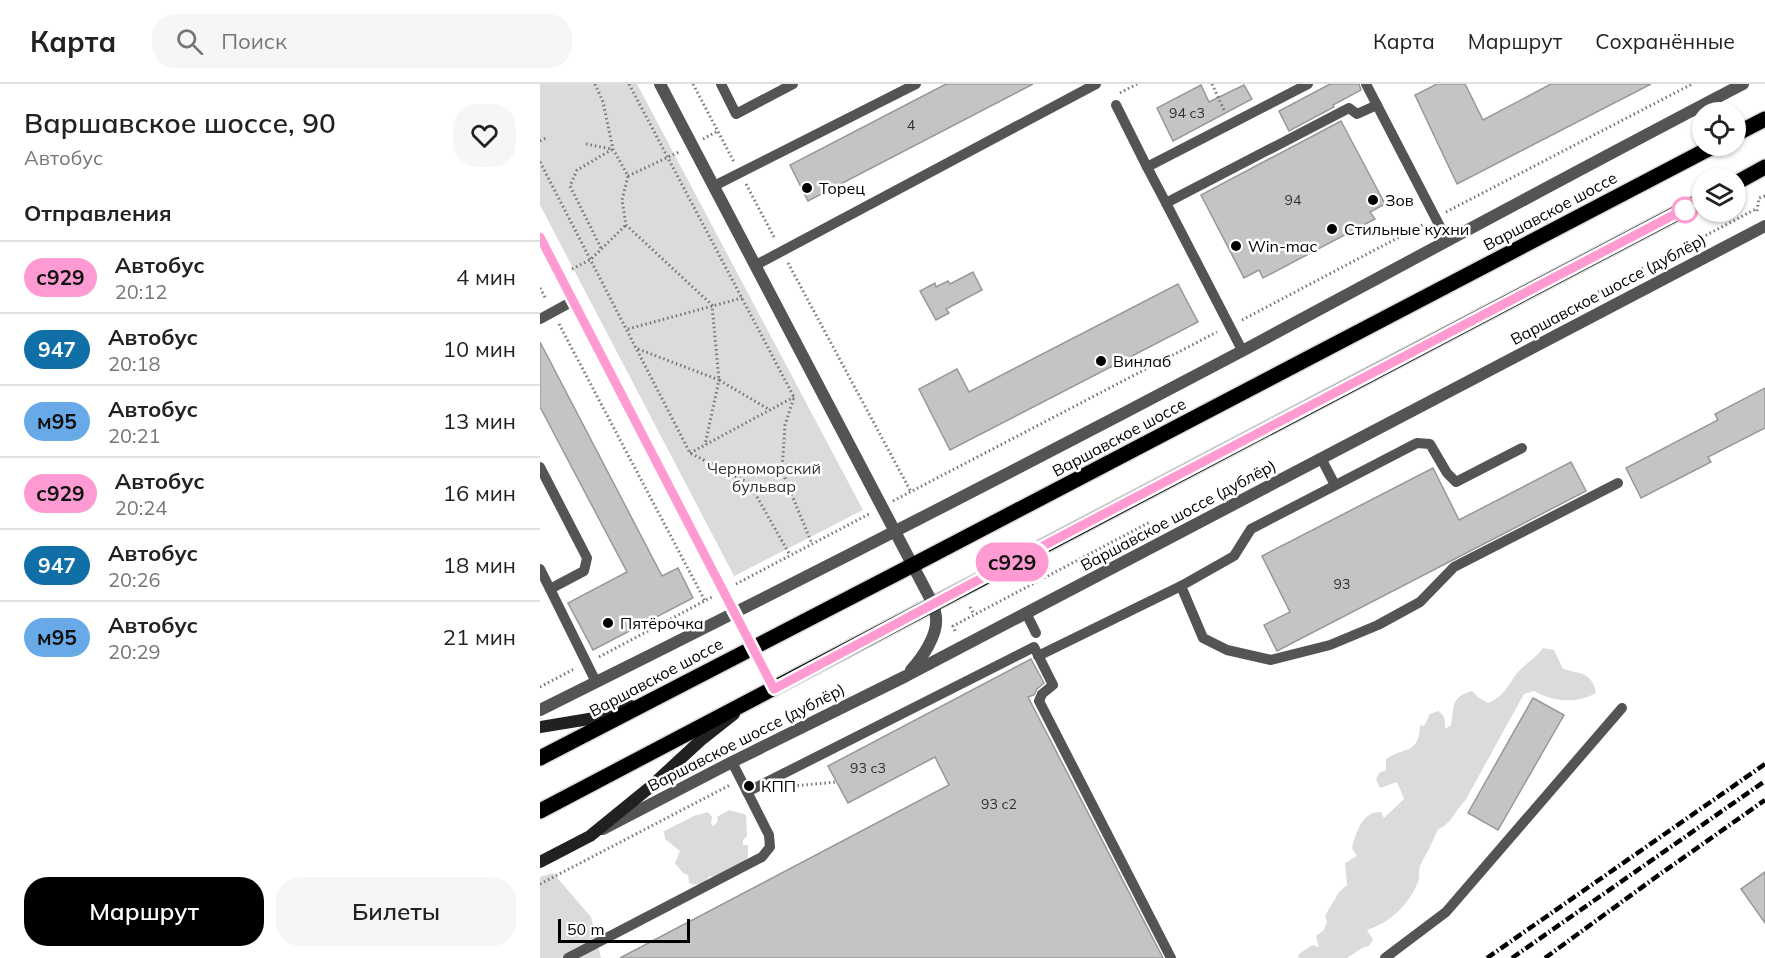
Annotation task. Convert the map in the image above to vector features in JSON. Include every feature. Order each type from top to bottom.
[{"type":"main road","points":[[1746,129],[1765,119]]},
{"type":"main road","name":"Варшавское шоссе","points":[[540,758],[1695,156]]},
{"type":"main road","points":[[1746,177],[1765,167]]},
{"type":"main road","points":[[540,811],[1692,205]]},
{"type":"main road","points":[[540,727],[589,719],[652,699]]},
{"type":"main road","points":[[590,836],[649,788],[701,740],[749,702]]},
{"type":"main road","name":"Варшавское шоссе (дублёр)","points":[[540,862],[590,836]]},
{"type":"street","points":[[660,84],[933,604],[937,620],[932,639],[921,660],[906,676]]},
{"type":"street","points":[[540,710],[895,531],[1743,84]]},
{"type":"street","name":"Варшавское шоссе (дублёр)","points":[[590,836],[732,762],[906,676],[1765,226]]},
{"type":"street","points":[[540,237],[774,689]]},
{"type":"lane","points":[[720,84],[736,114],[793,84]]},
{"type":"lane","points":[[714,186],[916,84]]},
{"type":"lane","points":[[756,265],[1096,84]]},
{"type":"lane","points":[[1146,167],[1308,84]]},
{"type":"lane","points":[[1366,84],[1447,240]]},
{"type":"lane","points":[[1114,101],[1242,350]]},
{"type":"lane","points":[[1166,203],[1349,108],[1357,114],[1377,105]]},
{"type":"lane","points":[[540,320],[573,301]]},
{"type":"lane","points":[[1038,656],[1181,586],[1234,556],[1251,529],[1418,443],[1430,444],[1447,473],[1456,482],[1522,448]]},
{"type":"lane","points":[[1321,458],[1335,485]]},
{"type":"lane","points":[[540,467],[587,558],[584,572],[550,589]]},
{"type":"lane","points":[[1181,586],[1203,638],[1227,650],[1271,660],[1330,645],[1378,625],[1420,602],[1454,567],[1618,483]]},
{"type":"lane","points":[[540,569],[596,682]]},
{"type":"lane","points":[[1026,613],[1036,633]]},
{"type":"lane","points":[[747,792],[1034,647],[1053,685],[1042,694],[1039,701],[1171,958]]},
{"type":"lane","points":[[1384,958],[1446,912],[1622,708]]},
{"type":"lane","points":[[568,958],[762,857],[770,848],[769,835],[732,762]]},
{"type":"path","points":[[596,84],[603,102],[613,149],[628,176],[622,200],[626,225],[712,305],[719,380],[705,446]]},
{"type":"path","points":[[629,84],[794,397],[785,425],[782,471],[812,544]]},
{"type":"path","points":[[693,84],[911,492]]},
{"type":"path","points":[[1114,101],[1137,84]]},
{"type":"path","points":[[1212,84],[1231,124]]},
{"type":"path","points":[[540,687],[1692,84]]},
{"type":"path","points":[[628,176],[717,131]]},
{"type":"path","points":[[540,141],[546,138]]},
{"type":"path","points":[[586,144],[613,149]]},
{"type":"path","points":[[613,149],[577,170],[570,186],[601,248],[626,225]]},
{"type":"path","points":[[540,162],[690,453],[748,483],[790,555]]},
{"type":"path","points":[[1759,198],[1765,196]]},
{"type":"path","points":[[1590,296],[1756,209]]},
{"type":"path","points":[[540,288],[705,601]]},
{"type":"path","points":[[627,329],[742,298]]},
{"type":"path","points":[[638,349],[719,380],[770,410]]},
{"type":"path","points":[[690,453],[794,397]]},
{"type":"path","points":[[955,631],[952,626],[1150,522]]},
{"type":"path","points":[[970,607],[974,615]]},
{"type":"green space","name":"Черноморский бульвар","points":[[540,84],[637,84],[863,510],[734,576],[540,205]]},
{"type":"green space","points":[[1543,648],[1554,650],[1563,669],[1589,677],[1596,693],[1573,700],[1549,698],[1534,691],[1524,694],[1465,801],[1447,824],[1438,829],[1420,866],[1418,882],[1409,898],[1391,918],[1367,930],[1373,939],[1369,946],[1347,958],[1298,958],[1299,954],[1312,945],[1319,947],[1316,936],[1324,930],[1327,922],[1325,916],[1339,892],[1347,885],[1345,863],[1357,856],[1352,848],[1361,824],[1374,813],[1381,812],[1384,818],[1404,799],[1397,782],[1380,788],[1376,779],[1379,773],[1386,770],[1386,759],[1414,746],[1420,725],[1424,726],[1430,714],[1438,711],[1444,717],[1445,729],[1451,725],[1455,703],[1465,693],[1472,691],[1488,703],[1499,697],[1518,672]]},
{"type":"green space","points":[[729,810],[746,815],[747,836],[743,840],[743,845],[748,845],[748,857],[717,877],[710,876],[703,883],[689,883],[688,875],[683,873],[675,863],[680,851],[665,839],[664,831],[694,816],[708,812],[712,817],[711,824],[714,826],[718,821],[717,817]]},
{"type":"green space","points":[[553,873],[591,917],[601,958],[540,958],[540,877]]},
{"type":"building","points":[[946,84],[1033,84],[808,201],[790,165]]},
{"type":"building","points":[[1330,84],[1359,84],[1361,90],[1289,131],[1279,111]]},
{"type":"building","points":[[1437,84],[1465,84],[1483,120],[1551,84],[1651,84],[1457,184],[1415,95]]},
{"type":"building","points":[[1201,85],[1209,102],[1244,85],[1252,99],[1173,141],[1157,108]]},
{"type":"building","points":[[1341,121],[1385,204],[1370,212],[1375,219],[1263,278],[1259,270],[1244,278],[1201,195]]},
{"type":"building","points":[[973,272],[982,290],[946,309],[949,313],[936,320],[920,291],[935,283],[936,287],[948,281],[950,284]]},
{"type":"building","points":[[1178,284],[1198,322],[950,450],[919,389],[957,369],[969,392]]},
{"type":"building","points":[[540,342],[662,576],[678,568],[693,598],[593,650],[568,603],[627,572],[540,407]]},
{"type":"building","points":[[1765,388],[1765,428],[1708,457],[1711,462],[1641,498],[1626,468],[1718,420],[1715,414]]},
{"type":"building","points":[[1571,462],[1586,491],[1277,651],[1264,625],[1290,612],[1262,556],[1433,468],[1459,520]]},
{"type":"building","points":[[1031,659],[1044,683],[1034,695],[1028,697],[1163,958],[620,958],[949,785],[935,757],[848,803],[828,766]]},
{"type":"building","points":[[1533,698],[1564,715],[1498,830],[1468,813]]},
{"type":"building","points":[[1765,872],[1765,923],[1741,889]]},
{"type":"railway","points":[[1487,958],[1765,764]]},
{"type":"railway","points":[[1512,958],[1765,781]]},
{"type":"railway","points":[[1545,958],[1765,800]]},
{"type":"bus line","name":"с929","points":[[540,237],[774,689],[1692,205]]},
{"type":"place","name":"Торец","points":[[807,188]]},
{"type":"place","name":"Зов","points":[[1373,200]]},
{"type":"place","name":"Стильные кухни","points":[[1332,229]]},
{"type":"place","name":"Win-mac","points":[[1236,246]]},
{"type":"place","name":"Винлаб","points":[[1101,361]]},
{"type":"place","name":"Пятёрочка","points":[[608,623]]},
{"type":"place","name":"КПП","points":[[749,786]]}]
